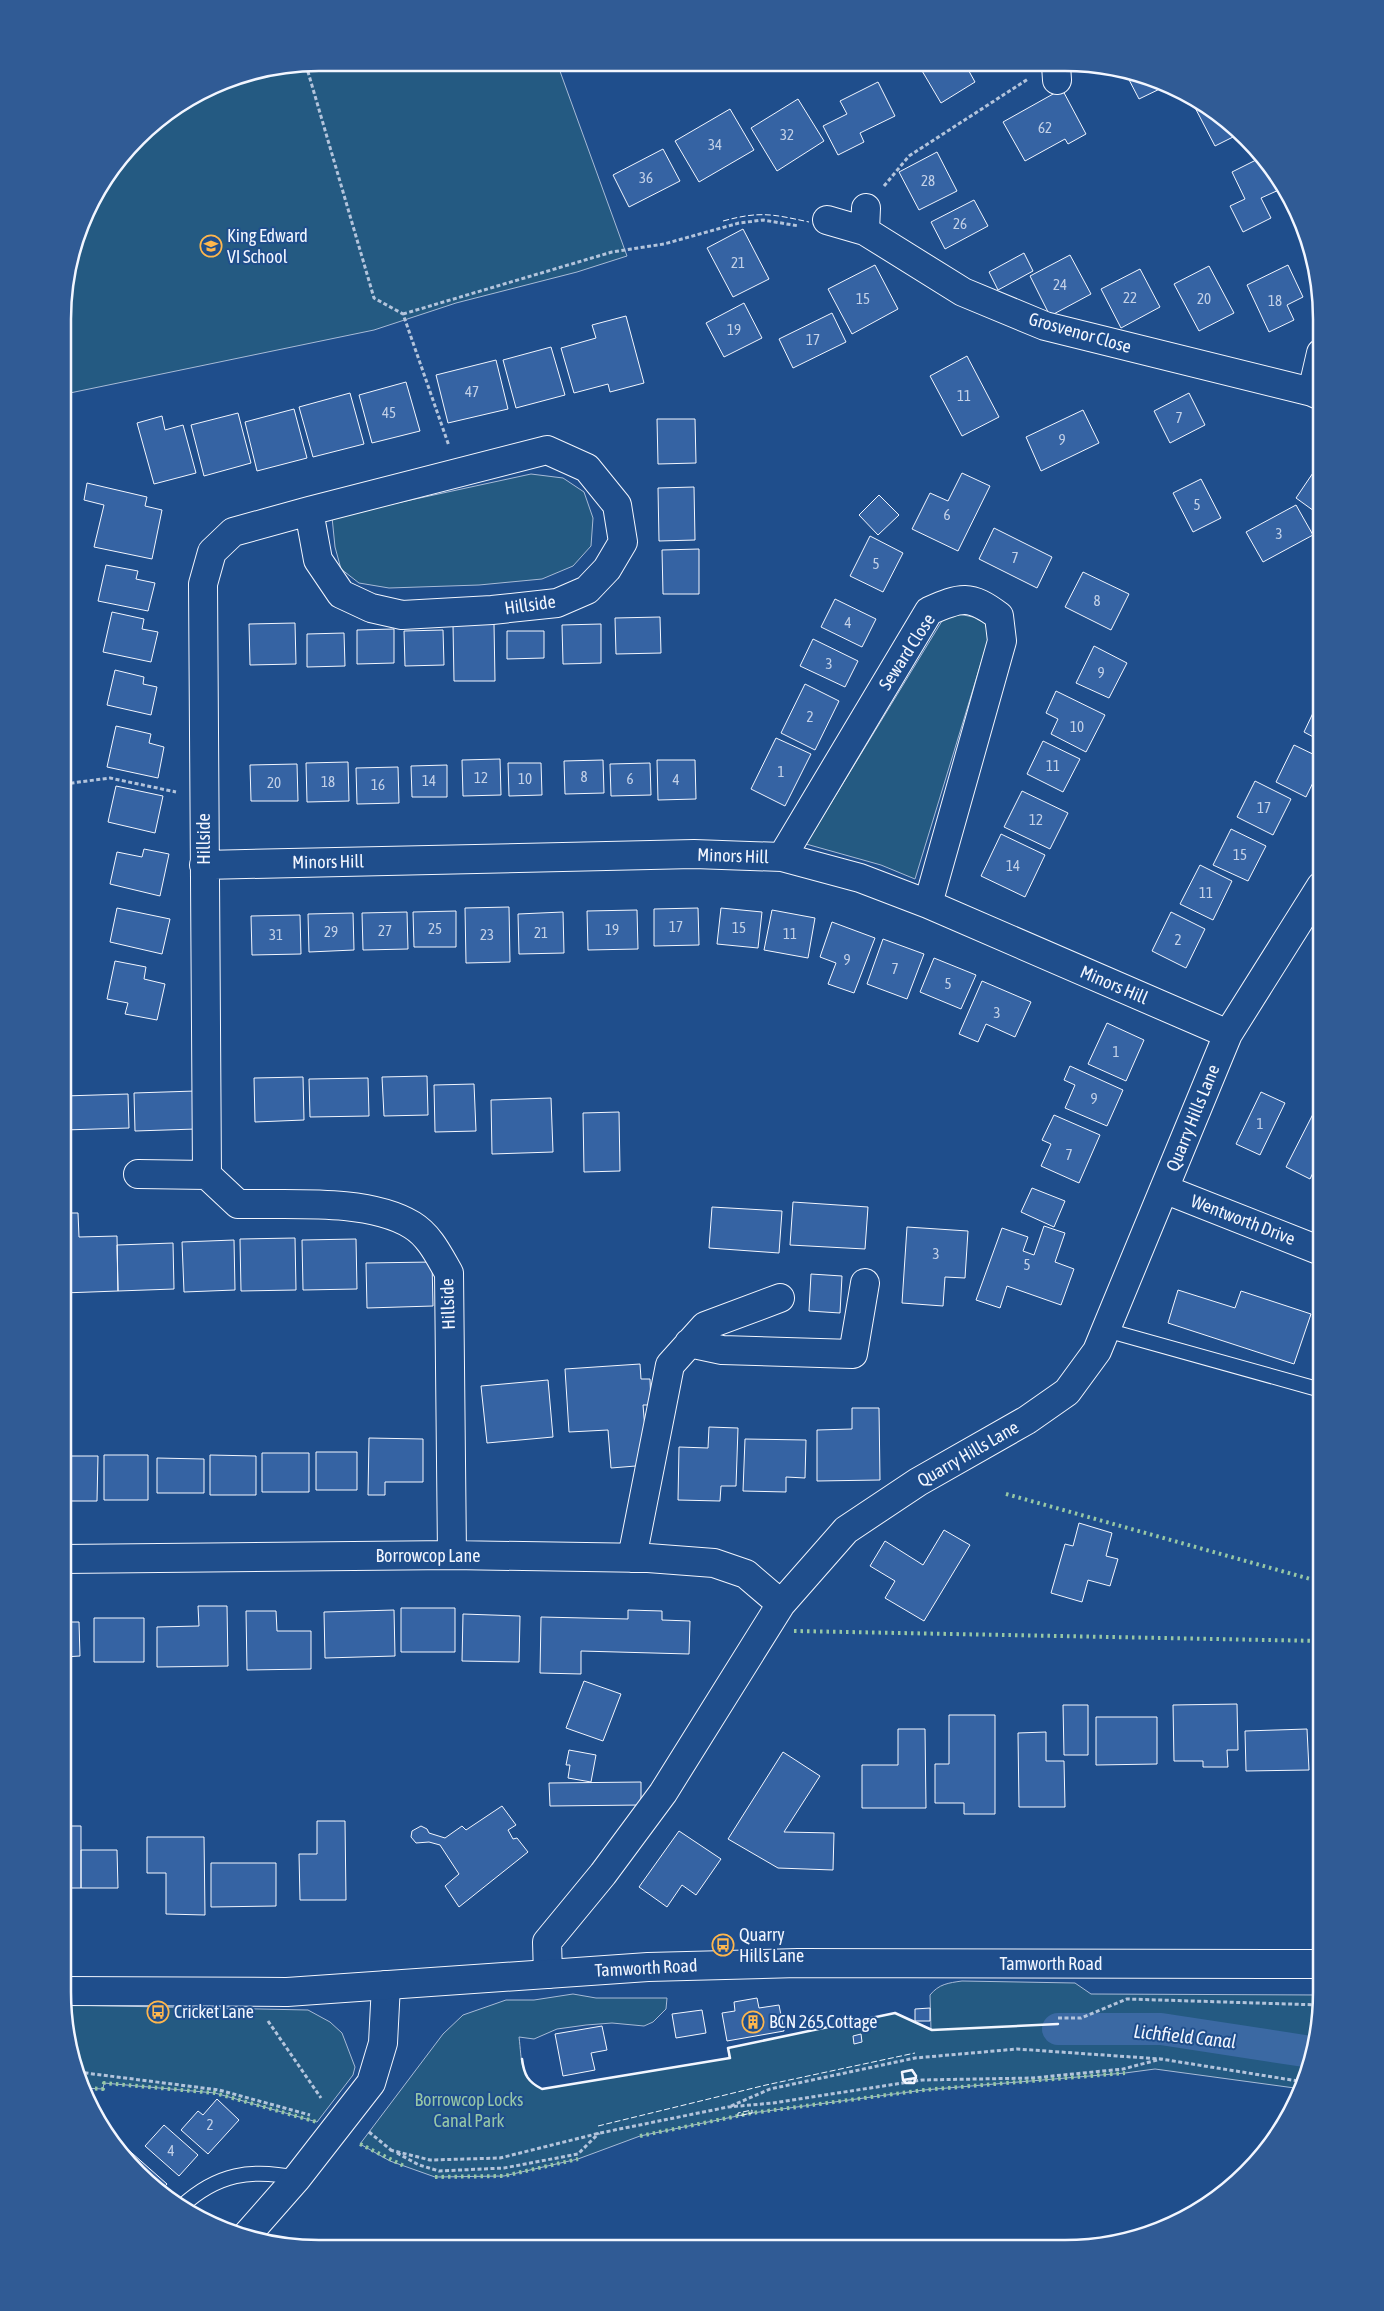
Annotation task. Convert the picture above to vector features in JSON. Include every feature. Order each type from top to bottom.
[{"type":"street","name":"Grosvenor Close","points":[[827,220],[865,219],[963,292],[1045,326],[1313,393]]},
{"type":"street","name":"Hillside","points":[[309,511],[318,560],[341,594],[372,608],[402,615],[492,610],[557,603],[588,590],[607,569],[623,542],[617,505],[588,468],[547,450],[309,511],[233,532],[212,552],[203,584],[207,1175],[238,1204],[368,1208],[412,1225],[429,1239],[449,1273],[452,1555]]},
{"type":"street","name":"Seward Close","points":[[782,858],[929,611],[955,600],[980,602],[999,616],[1002,640],[928,904]]},
{"type":"street","name":"Minors Hill","points":[[204,865],[694,854],[782,858],[860,878],[928,904],[1228,1034]]},
{"type":"street","name":"Quarry Hills Lane","points":[[548,1974],[548,1942],[603,1874],[663,1793],[780,1604],[846,1530],[918,1482],[1027,1420],[1067,1392],[1097,1351],[1228,1034],[1313,899]]},
{"type":"street","points":[[138,1174],[207,1175]]},
{"type":"street","name":"Wentworth Drive","points":[[1164,1189],[1313,1242]]},
{"type":"street","points":[[689,1343],[722,1350],[853,1354],[866,1283]]},
{"type":"street","points":[[632,1558],[670,1365],[705,1326],[780,1298]]},
{"type":"street","name":"Borrowcop Lane","points":[[71,1559],[452,1555],[632,1558],[714,1564],[746,1574],[780,1604]]},
{"type":"street","name":"Tamworth Road","points":[[71,1991],[287,1992],[648,1967],[798,1963],[1313,1964]]},
{"type":"street","points":[[251,2230],[297,2178],[370,2083],[379,2062],[383,2043],[386,1985]]},
{"type":"lane","points":[[1106,1330],[1313,1388]]},
{"type":"lane","points":[[187,2201],[196,2193],[241,2173],[270,2172],[297,2178]]},
{"type":"path","points":[[308,72],[374,298],[403,314],[458,473]]},
{"type":"path","points":[[865,219],[909,156],[1029,79]]},
{"type":"path","points":[[403,314],[612,252],[664,244],[739,224],[763,220],[813,228],[827,220]]},
{"type":"path","points":[[71,783],[110,778],[204,798]]},
{"type":"path","points":[[247,1992],[339,2123]]},
{"type":"path","points":[[1058,2018],[1081,2018],[1127,2000],[1312,2005]]},
{"type":"path","points":[[728,2107],[770,2089],[916,2058],[1017,2049],[1161,2059],[1296,2081]]},
{"type":"path","points":[[600,2132],[578,2154],[504,2168],[439,2170],[419,2165],[390,2150],[430,2160],[500,2158],[600,2132],[728,2107],[773,2104],[922,2080],[1033,2078],[1123,2069],[1161,2059]]},
{"type":"path","points":[[85,2073],[220,2090],[339,2123]]},
{"type":"green space","points":[[320,71],[560,71],[627,256],[577,272],[456,303],[374,330],[71,393],[73,287],[84,240],[105,195],[123,168],[144,144],[182,113],[210,97],[240,84],[287,73]]},
{"type":"green space","points":[[531,474],[563,478],[584,492],[593,518],[591,546],[573,566],[542,579],[479,585],[389,588],[359,583],[341,569],[335,547],[332,517]]},
{"type":"green space","points":[[954,613],[973,617],[985,623],[989,637],[915,879],[881,865],[806,844],[942,621]]},
{"type":"green space","name":"Borrowcop Locks Canal Park","points":[[952,1982],[1075,1983],[1091,1994],[1313,1995],[1311,2024],[1300,2071],[1293,2088],[1155,2069],[924,2090],[752,2113],[640,2136],[578,2159],[504,2176],[435,2177],[390,2161],[360,2144],[443,2034],[463,2015],[506,2000],[534,2000],[573,1994],[596,1998],[667,1998],[666,2009],[653,2022],[644,2026],[612,2023],[586,2025],[557,2029],[534,2039],[519,2037],[525,2073],[529,2079],[542,2089],[729,2058],[728,2048],[895,2013],[931,2030],[930,1995],[937,1988]]},
{"type":"green space","points":[[72,2005],[308,2010],[330,2022],[342,2033],[355,2067],[353,2075],[317,2122],[215,2093],[104,2083],[103,2089],[91,2088],[84,2071],[73,2024]]},
{"type":"building","points":[[922,71],[969,71],[975,82],[941,103]]},
{"type":"building","points":[[1129,80],[1158,90],[1139,99]]},
{"type":"building","points":[[878,82],[895,116],[860,133],[864,142],[838,155],[823,126],[847,114],[840,101]]},
{"type":"building","points":[[1062,89],[1086,134],[1068,144],[1065,139],[1025,161],[1003,122]]},
{"type":"building","points":[[798,99],[824,141],[777,171],[751,128]]},
{"type":"building","points":[[730,109],[754,150],[699,182],[675,141]]},
{"type":"building","points":[[1196,109],[1233,137],[1215,146]]},
{"type":"building","points":[[663,149],[680,181],[629,207],[613,175]]},
{"type":"building","points":[[937,152],[957,191],[919,210],[899,172]]},
{"type":"building","points":[[1255,161],[1277,191],[1261,198],[1271,218],[1243,232],[1230,206],[1245,199],[1232,172]]},
{"type":"building","points":[[974,200],[988,226],[945,249],[931,222]]},
{"type":"building","points":[[743,229],[769,279],[733,297],[707,248]]},
{"type":"building","points":[[1024,253],[1033,271],[998,290],[989,272]]},
{"type":"building","points":[[1070,255],[1091,294],[1050,316],[1030,276]]},
{"type":"building","points":[[875,265],[898,309],[852,334],[828,289]]},
{"type":"building","points":[[1288,265],[1303,297],[1287,305],[1294,320],[1269,332],[1247,285]]},
{"type":"building","points":[[1209,266],[1234,313],[1199,331],[1174,284]]},
{"type":"building","points":[[1140,269],[1160,307],[1121,328],[1101,289]]},
{"type":"building","points":[[744,303],[762,338],[724,357],[706,323]]},
{"type":"building","points":[[832,313],[846,342],[793,368],[779,339]]},
{"type":"building","points":[[626,316],[644,383],[610,392],[608,384],[574,393],[561,348],[596,338],[592,325]]},
{"type":"building","points":[[551,347],[565,395],[516,408],[503,360]]},
{"type":"building","points":[[967,356],[999,417],[962,436],[930,376]]},
{"type":"building","points":[[496,360],[508,409],[448,423],[436,375]]},
{"type":"building","points":[[406,382],[420,431],[372,443],[359,395]]},
{"type":"building","points":[[350,393],[364,444],[313,457],[299,407]]},
{"type":"building","points":[[1189,393],[1205,425],[1170,443],[1154,411]]},
{"type":"building","points":[[294,409],[307,458],[257,471],[245,422]]},
{"type":"building","points":[[1083,410],[1099,443],[1041,471],[1026,437]]},
{"type":"building","points":[[238,413],[251,463],[204,476],[191,425]]},
{"type":"building","points":[[162,416],[165,430],[183,425],[196,473],[154,484],[137,423]]},
{"type":"building","points":[[657,419],[695,419],[696,463],[658,464]]},
{"type":"building","points":[[962,473],[990,486],[958,551],[912,529],[930,493],[948,501]]},
{"type":"building","points":[[1313,473],[1313,510],[1296,498]]},
{"type":"building","points":[[1201,479],[1221,518],[1193,532],[1173,493]]},
{"type":"building","points":[[87,483],[147,497],[145,506],[162,510],[152,559],[94,547],[104,505],[84,500]]},
{"type":"building","points":[[694,487],[695,540],[659,541],[658,488]]},
{"type":"building","points":[[879,495],[899,515],[878,535],[859,515]]},
{"type":"building","points":[[1296,505],[1313,535],[1263,562],[1246,532]]},
{"type":"building","points":[[994,528],[1052,557],[1037,588],[979,559]]},
{"type":"building","points":[[870,536],[903,553],[883,592],[850,576]]},
{"type":"building","points":[[699,549],[699,594],[663,594],[662,550]]},
{"type":"building","points":[[106,565],[138,571],[136,579],[155,583],[148,611],[98,601]]},
{"type":"building","points":[[1083,572],[1129,594],[1111,630],[1065,607]]},
{"type":"building","points":[[835,599],[876,619],[862,647],[821,627]]},
{"type":"building","points":[[112,612],[144,619],[142,629],[158,632],[151,662],[103,652]]},
{"type":"building","points":[[660,617],[661,653],[616,654],[615,618]]},
{"type":"building","points":[[295,623],[296,664],[250,665],[249,624]]},
{"type":"building","points":[[494,624],[495,681],[454,681],[453,625]]},
{"type":"building","points":[[601,624],[601,663],[563,664],[562,625]]},
{"type":"building","points":[[394,629],[394,663],[357,664],[357,630]]},
{"type":"building","points":[[443,630],[444,665],[405,666],[404,631]]},
{"type":"building","points":[[507,631],[544,631],[544,658],[507,659]]},
{"type":"building","points":[[344,633],[345,666],[307,667],[307,634]]},
{"type":"building","points":[[813,639],[858,661],[845,687],[800,666]]},
{"type":"building","points":[[1094,646],[1127,663],[1109,698],[1076,683]]},
{"type":"building","points":[[115,670],[144,677],[143,684],[157,687],[151,715],[107,705]]},
{"type":"building","points":[[805,684],[839,701],[815,750],[781,733]]},
{"type":"building","points":[[1056,691],[1105,715],[1086,752],[1051,734],[1058,719],[1046,713]]},
{"type":"building","points":[[1313,713],[1313,737],[1304,732]]},
{"type":"building","points":[[116,726],[151,734],[149,743],[164,747],[158,778],[107,767]]},
{"type":"building","points":[[776,738],[811,754],[785,806],[751,789]]},
{"type":"building","points":[[1043,741],[1080,759],[1063,792],[1027,774]]},
{"type":"building","points":[[1294,745],[1313,754],[1313,783],[1306,797],[1276,782]]},
{"type":"building","points":[[500,759],[501,795],[463,796],[462,760]]},
{"type":"building","points":[[603,760],[604,793],[565,794],[564,761]]},
{"type":"building","points":[[657,760],[695,760],[696,799],[658,800]]},
{"type":"building","points":[[348,762],[349,801],[307,802],[306,763]]},
{"type":"building","points":[[508,763],[541,763],[542,795],[509,796]]},
{"type":"building","points":[[650,763],[651,795],[611,796],[610,764]]},
{"type":"building","points":[[297,764],[298,801],[251,801],[250,765]]},
{"type":"building","points":[[447,765],[447,797],[412,797],[411,766]]},
{"type":"building","points":[[398,767],[399,803],[357,804],[356,768]]},
{"type":"building","points":[[1255,781],[1291,799],[1273,835],[1237,817]]},
{"type":"building","points":[[116,786],[163,796],[155,833],[108,822]]},
{"type":"building","points":[[1022,791],[1068,813],[1050,849],[1004,827]]},
{"type":"building","points":[[1231,829],[1266,846],[1248,881],[1213,865]]},
{"type":"building","points":[[1001,834],[1045,855],[1025,897],[981,876]]},
{"type":"building","points":[[144,849],[169,854],[160,896],[110,884],[117,852],[142,857]]},
{"type":"building","points":[[1200,865],[1232,881],[1213,920],[1180,904]]},
{"type":"building","points":[[509,907],[510,962],[466,963],[465,908]]},
{"type":"building","points":[[117,908],[170,919],[162,954],[110,942]]},
{"type":"building","points":[[698,908],[699,945],[654,946],[654,909]]},
{"type":"building","points":[[721,908],[762,912],[758,948],[717,944]]},
{"type":"building","points":[[637,910],[638,949],[588,950],[587,911]]},
{"type":"building","points":[[772,910],[815,918],[808,958],[764,950]]},
{"type":"building","points":[[456,911],[456,947],[414,947],[413,912]]},
{"type":"building","points":[[407,912],[408,949],[363,950],[362,913]]},
{"type":"building","points":[[563,912],[564,953],[519,954],[518,914]]},
{"type":"building","points":[[1171,912],[1205,929],[1186,968],[1152,951]]},
{"type":"building","points":[[353,913],[354,950],[309,952],[308,914]]},
{"type":"building","points":[[300,915],[301,954],[252,955],[251,916]]},
{"type":"building","points":[[832,922],[875,938],[854,993],[828,984],[836,963],[820,957]]},
{"type":"building","points":[[883,939],[924,954],[907,999],[867,984]]},
{"type":"building","points":[[934,958],[976,975],[961,1009],[920,992]]},
{"type":"building","points":[[115,961],[146,967],[144,979],[165,984],[157,1020],[125,1014],[128,1003],[107,999]]},
{"type":"building","points":[[982,981],[1031,1002],[1015,1037],[986,1024],[978,1042],[959,1034]]},
{"type":"building","points":[[1107,1023],[1144,1040],[1126,1081],[1088,1064]]},
{"type":"building","points":[[1070,1066],[1123,1090],[1107,1126],[1065,1108],[1075,1085],[1064,1080]]},
{"type":"building","points":[[427,1076],[428,1115],[384,1116],[382,1077]]},
{"type":"building","points":[[303,1077],[304,1120],[255,1122],[254,1078]]},
{"type":"building","points":[[368,1078],[369,1116],[310,1117],[309,1079]]},
{"type":"building","points":[[474,1084],[476,1131],[435,1132],[434,1085]]},
{"type":"building","points":[[195,1091],[196,1129],[135,1131],[134,1093]]},
{"type":"building","points":[[1261,1092],[1285,1103],[1260,1155],[1236,1144]]},
{"type":"building","points":[[128,1094],[129,1128],[71,1130],[71,1096]]},
{"type":"building","points":[[551,1098],[553,1152],[492,1154],[491,1100]]},
{"type":"building","points":[[619,1112],[620,1171],[584,1172],[583,1113]]},
{"type":"building","points":[[1313,1114],[1313,1173],[1310,1179],[1286,1167]]},
{"type":"building","points":[[1054,1115],[1100,1135],[1079,1183],[1041,1166],[1051,1144],[1042,1140]]},
{"type":"building","points":[[1032,1188],[1065,1201],[1054,1227],[1021,1212]]},
{"type":"building","points":[[793,1202],[868,1207],[865,1249],[790,1245]]},
{"type":"building","points":[[712,1207],[782,1211],[779,1253],[709,1248]]},
{"type":"building","points":[[71,1213],[78,1213],[79,1237],[117,1236],[118,1291],[71,1293]]},
{"type":"building","points":[[1044,1226],[1065,1233],[1055,1262],[1074,1269],[1061,1305],[1007,1286],[1000,1308],[976,1300],[1002,1228],[1028,1237],[1023,1251],[1034,1255]]},
{"type":"building","points":[[907,1227],[968,1231],[965,1278],[945,1277],[943,1306],[902,1303]]},
{"type":"building","points":[[295,1238],[296,1290],[241,1291],[240,1239]]},
{"type":"building","points":[[356,1239],[357,1289],[303,1290],[302,1240]]},
{"type":"building","points":[[234,1240],[235,1290],[184,1292],[182,1242]]},
{"type":"building","points":[[173,1243],[174,1289],[118,1291],[117,1245]]},
{"type":"building","points":[[432,1262],[433,1306],[367,1308],[366,1263]]},
{"type":"building","points":[[811,1274],[842,1276],[840,1313],[809,1311]]},
{"type":"building","points":[[1178,1290],[1235,1308],[1241,1291],[1311,1314],[1294,1364],[1168,1323]]},
{"type":"building","points":[[640,1364],[641,1379],[650,1379],[651,1405],[643,1405],[648,1465],[611,1468],[608,1430],[569,1432],[565,1369]]},
{"type":"building","points":[[548,1380],[553,1437],[487,1443],[481,1386]]},
{"type":"building","points":[[852,1408],[879,1408],[880,1480],[817,1481],[817,1430],[852,1429]]},
{"type":"building","points":[[709,1427],[738,1428],[736,1486],[721,1486],[720,1501],[678,1500],[679,1447],[708,1448]]},
{"type":"building","points":[[369,1438],[423,1439],[423,1482],[385,1482],[385,1495],[368,1495]]},
{"type":"building","points":[[745,1439],[806,1440],[805,1478],[786,1477],[786,1492],[743,1491]]},
{"type":"building","points":[[316,1452],[357,1452],[357,1490],[316,1490]]},
{"type":"building","points":[[262,1453],[309,1453],[309,1492],[262,1492]]},
{"type":"building","points":[[104,1455],[148,1455],[148,1500],[104,1500]]},
{"type":"building","points":[[210,1455],[256,1456],[256,1495],[210,1495]]},
{"type":"building","points":[[71,1456],[98,1456],[97,1501],[71,1501]]},
{"type":"building","points":[[157,1458],[204,1459],[204,1493],[157,1493]]},
{"type":"building","points":[[1079,1523],[1112,1533],[1106,1556],[1118,1559],[1110,1586],[1088,1580],[1082,1602],[1051,1593],[1065,1544],[1073,1546]]},
{"type":"building","points":[[944,1530],[970,1545],[924,1621],[885,1598],[895,1581],[870,1566],[885,1541],[923,1565]]},
{"type":"building","points":[[198,1606],[227,1606],[228,1666],[157,1667],[157,1627],[199,1626]]},
{"type":"building","points":[[401,1608],[455,1608],[455,1652],[401,1652]]},
{"type":"building","points":[[394,1610],[395,1656],[325,1658],[324,1612]]},
{"type":"building","points":[[628,1610],[662,1611],[662,1620],[690,1621],[689,1654],[581,1651],[581,1674],[540,1673],[541,1617],[628,1619]]},
{"type":"building","points":[[246,1611],[276,1611],[277,1631],[311,1631],[311,1669],[247,1670]]},
{"type":"building","points":[[463,1614],[520,1616],[519,1662],[462,1661]]},
{"type":"building","points":[[94,1618],[144,1618],[144,1662],[94,1662]]},
{"type":"building","points":[[71,1622],[79,1622],[80,1656],[71,1657]]},
{"type":"building","points":[[584,1681],[621,1694],[603,1741],[566,1728]]},
{"type":"building","points":[[1237,1704],[1238,1750],[1227,1750],[1228,1767],[1203,1767],[1203,1761],[1174,1761],[1173,1705]]},
{"type":"building","points":[[1063,1705],[1088,1705],[1088,1755],[1064,1755]]},
{"type":"building","points":[[949,1715],[995,1715],[995,1814],[964,1814],[964,1803],[935,1803],[935,1764],[949,1764]]},
{"type":"building","points":[[1096,1717],[1157,1717],[1157,1764],[1096,1765]]},
{"type":"building","points":[[898,1729],[925,1729],[926,1808],[862,1808],[862,1765],[898,1765]]},
{"type":"building","points":[[1307,1729],[1309,1770],[1246,1771],[1245,1731]]},
{"type":"building","points":[[1046,1732],[1046,1761],[1064,1761],[1065,1807],[1019,1807],[1018,1733]]},
{"type":"building","points":[[569,1750],[596,1755],[591,1782],[568,1778],[570,1765],[566,1765]]},
{"type":"building","points":[[783,1752],[820,1776],[784,1832],[834,1833],[833,1870],[778,1868],[728,1839]]},
{"type":"building","points":[[641,1782],[641,1805],[550,1806],[549,1783]]},
{"type":"building","points":[[502,1806],[516,1825],[508,1830],[513,1839],[517,1838],[528,1852],[459,1907],[445,1886],[459,1874],[440,1845],[429,1842],[416,1843],[411,1837],[412,1831],[421,1826],[427,1829],[429,1833],[445,1838],[462,1826],[466,1830]]},
{"type":"building","points":[[317,1821],[345,1821],[346,1900],[300,1900],[299,1854],[317,1854]]},
{"type":"building","points":[[71,1826],[81,1826],[81,1888],[71,1888]]},
{"type":"building","points":[[679,1831],[721,1859],[696,1895],[682,1885],[667,1907],[639,1887]]},
{"type":"building","points":[[147,1837],[204,1837],[205,1915],[166,1914],[166,1873],[147,1873]]},
{"type":"building","points":[[81,1850],[117,1850],[118,1888],[81,1888]]},
{"type":"building","points":[[211,1863],[276,1863],[276,1906],[211,1907]]},
{"type":"building","name":"BCN 265 Cottage","points":[[757,1998],[759,2008],[779,2005],[784,2031],[727,2041],[722,2013],[735,2011],[734,2002]]},
{"type":"building","points":[[930,2008],[930,2021],[915,2021],[915,2009]]},
{"type":"building","points":[[702,2010],[706,2033],[676,2038],[672,2014]]},
{"type":"building","points":[[602,2026],[607,2050],[591,2053],[595,2070],[563,2076],[555,2034]]},
{"type":"building","points":[[861,2034],[862,2042],[854,2044],[853,2036]]},
{"type":"building","points":[[217,2099],[239,2120],[208,2154],[181,2130],[198,2111],[203,2115]]},
{"type":"building","points":[[164,2125],[198,2155],[179,2176],[145,2146]]},
{"type":"building","points":[[130,2151],[167,2184],[165,2186],[156,2178]]},
{"type":"waterway","name":"Lichfield Canal","points":[[1058,2029],[1161,2029],[1305,2051]]},
{"type":"hedge","points":[[1006,1494],[1313,1580]]},
{"type":"hedge","points":[[794,1631],[1313,1641]]},
{"type":"hedge","points":[[640,2136],[752,2113],[924,2090],[1125,2073]]},
{"type":"hedge","points":[[91,2088],[103,2089],[104,2083],[215,2093],[317,2122]]},
{"type":"hedge","points":[[360,2144],[406,2167]]},
{"type":"hedge","points":[[435,2177],[504,2176],[578,2159]]},
{"type":"fence","points":[[723,221],[747,216],[766,215],[809,222]]},
{"type":"fence","points":[[598,2126],[766,2085],[915,2053]]},
{"type":"fence","points":[[752,2110],[752,2113],[738,2116],[738,2113],[752,2110]]},
{"type":"wall","points":[[522,2059],[527,2077],[533,2084],[542,2089],[730,2058],[728,2048],[895,2013],[932,2030],[1058,2024]]},
{"type":"wall","points":[[912,2070],[916,2076],[914,2083],[906,2083],[903,2080],[902,2072],[912,2070]]},
{"type":"wall","points":[[903,2080],[916,2078]]},
{"type":"place","name":"King Edward VI School","points":[[211,246]]},
{"type":"place","name":"Quarry Hills Lane","points":[[723,1945]]},
{"type":"place","name":"Cricket Lane","points":[[158,2012]]},
{"type":"place","name":"BCN 265 Cottage","points":[[753,2022]]}]
